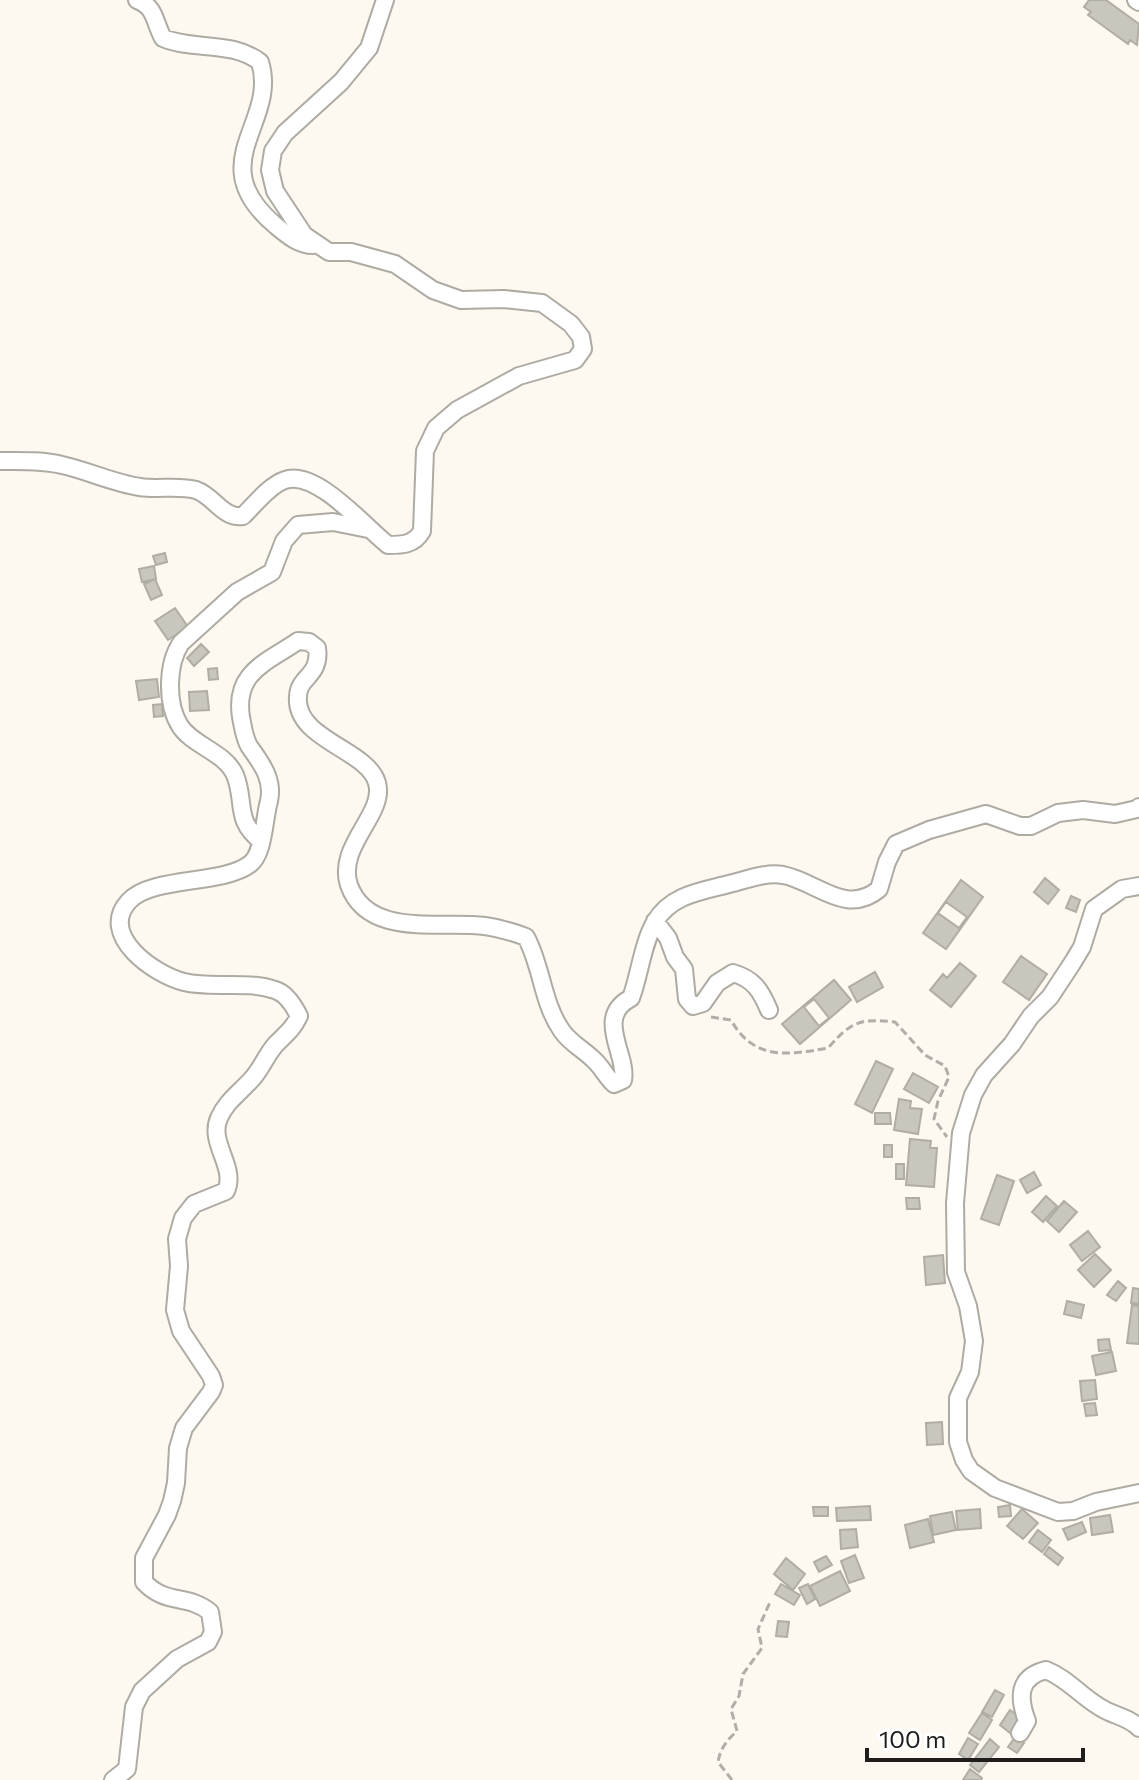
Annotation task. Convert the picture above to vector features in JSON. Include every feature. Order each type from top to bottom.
[{"type":"street","points":[[137,0],[146,3],[153,11],[163,38],[177,45],[246,52],[260,62],[262,94],[245,147],[241,171],[249,195],[273,223],[298,243],[318,245]]},
{"type":"street","points":[[0,461],[60,464],[142,488],[198,491],[213,499],[230,516],[236,517],[243,516],[282,481],[295,477],[312,482],[338,501],[388,545],[407,545],[422,531],[425,451],[436,428],[457,410],[519,376],[575,360],[583,349],[581,337],[571,324],[542,303],[504,299],[461,300],[433,290],[395,264],[351,252],[329,252],[304,235],[275,191],[270,170],[273,151],[285,133],[341,82],[369,48],[385,0]]},
{"type":"street","points":[[261,841],[248,831],[235,776],[228,765],[180,727],[170,689],[174,653],[237,592],[272,572],[284,541],[298,525],[333,522],[368,529]]},
{"type":"street","points":[[113,1780],[127,1769],[132,1717],[142,1691],[177,1659],[208,1642],[213,1632],[210,1612],[193,1601],[162,1597],[144,1582],[142,1572],[144,1558],[172,1501],[178,1448],[184,1428],[214,1385],[181,1331],[175,1310],[179,1266],[177,1239],[183,1218],[194,1204],[226,1191],[230,1182],[216,1138],[216,1123],[224,1107],[253,1079],[276,1044],[293,1031],[299,1016],[292,1003],[277,990],[205,986],[162,975],[144,964],[125,940],[121,915],[128,901],[142,893],[229,874],[250,864],[258,855],[270,783],[243,732],[239,705],[242,686],[251,674],[298,641],[309,642],[317,648],[319,659],[298,696],[302,713],[327,741],[358,759],[371,771],[377,783],[378,799],[362,825],[348,861],[348,882],[357,901],[393,922],[483,926],[526,937],[560,1028],[614,1084],[623,1080],[625,1071],[613,1033],[616,1016],[625,1001],[631,998],[644,947],[655,921],[667,907],[683,897],[763,874],[801,880],[838,899],[859,899],[879,889],[896,844],[929,830],[986,814],[1020,826],[1031,826],[1058,813],[1083,810],[1115,814],[1139,807]]},
{"type":"street","points":[[1139,886],[1122,889],[1094,909],[1082,947],[1050,997],[984,1075],[964,1117],[955,1203],[956,1272],[968,1306],[974,1341],[970,1372],[958,1398],[958,1442],[964,1460],[971,1471],[995,1488],[1058,1512],[1073,1511],[1096,1502],[1139,1493]]},
{"type":"street","points":[[655,921],[684,969],[687,999],[693,1006],[703,1003],[717,983],[733,973],[748,977],[758,987],[769,1010]]},
{"type":"street","points":[[1020,1733],[1027,1721],[1020,1696],[1021,1687],[1028,1677],[1046,1670],[1067,1681],[1104,1710],[1139,1728]]},
{"type":"path","points":[[693,1006],[707,1016],[731,1020],[741,1036],[753,1046],[783,1054],[828,1048],[845,1028],[860,1021],[895,1022],[925,1055],[945,1066],[949,1077],[934,1119],[943,1134],[960,1147]]},
{"type":"path","points":[[732,1780],[718,1762],[719,1754],[724,1743],[737,1731],[731,1709],[739,1696],[743,1674],[762,1648],[758,1629],[771,1600]]},
{"type":"building","points":[[1089,0],[1106,0],[1139,24],[1137,45],[1130,40],[1128,44],[1088,15],[1091,12],[1084,7]]},
{"type":"building","points":[[165,553],[167,562],[156,565],[153,556]]},
{"type":"building","points":[[154,566],[156,579],[142,582],[139,569]]},
{"type":"building","points":[[155,579],[162,595],[151,600],[144,584]]},
{"type":"building","points":[[175,608],[188,627],[168,640],[155,621]]},
{"type":"building","points":[[201,644],[209,652],[194,666],[187,658]]},
{"type":"building","points":[[217,668],[218,679],[209,680],[208,669]]},
{"type":"building","points":[[157,679],[159,697],[139,700],[136,681]]},
{"type":"building","points":[[207,691],[209,710],[190,711],[189,692]]},
{"type":"building","points":[[162,704],[163,716],[154,717],[153,705]]},
{"type":"building","points":[[1045,878],[1059,890],[1048,904],[1034,892]]},
{"type":"building","points":[[961,880],[983,897],[946,949],[923,933]],"holes":[[[946,902],[967,917],[959,928],[938,913]]]},
{"type":"building","points":[[1071,896],[1080,900],[1076,912],[1066,908]]},
{"type":"building","points":[[1021,956],[1047,974],[1029,1000],[1003,982]]},
{"type":"building","points":[[960,963],[976,976],[951,1007],[930,990],[943,974],[947,978]]},
{"type":"building","points":[[875,972],[883,987],[857,1002],[849,987]]},
{"type":"building","points":[[834,980],[851,1000],[800,1044],[782,1024]],"holes":[[[814,999],[829,1018],[819,1026],[804,1007]]]},
{"type":"building","points":[[876,1061],[893,1069],[872,1113],[855,1104]]},
{"type":"building","points":[[913,1073],[938,1087],[929,1103],[904,1089]]},
{"type":"building","points":[[899,1099],[911,1101],[910,1108],[922,1109],[918,1134],[894,1130]]},
{"type":"building","points":[[875,1113],[890,1113],[891,1124],[875,1124]]},
{"type":"building","points":[[910,1139],[931,1141],[930,1148],[937,1148],[934,1187],[906,1185]]},
{"type":"building","points":[[884,1145],[892,1145],[892,1157],[884,1157]]},
{"type":"building","points":[[896,1164],[904,1164],[904,1179],[896,1179]]},
{"type":"building","points":[[1034,1172],[1041,1185],[1027,1193],[1020,1180]]},
{"type":"building","points":[[997,1175],[1014,1181],[999,1225],[981,1219]]},
{"type":"building","points":[[1046,1196],[1057,1206],[1043,1222],[1032,1212]]},
{"type":"building","points":[[906,1198],[919,1198],[920,1209],[907,1209]]},
{"type":"building","points":[[1064,1201],[1077,1212],[1059,1232],[1047,1221]]},
{"type":"building","points":[[1088,1231],[1100,1247],[1082,1261],[1070,1245]]},
{"type":"building","points":[[1095,1254],[1111,1270],[1094,1287],[1078,1270]]},
{"type":"building","points":[[943,1255],[945,1283],[926,1285],[924,1257]]},
{"type":"building","points":[[1118,1281],[1126,1288],[1116,1301],[1107,1295]]},
{"type":"building","points":[[1133,1288],[1139,1289],[1139,1304],[1131,1303]]},
{"type":"building","points":[[1067,1301],[1084,1305],[1081,1318],[1064,1314]]},
{"type":"building","points":[[1132,1305],[1139,1306],[1139,1344],[1127,1343]]},
{"type":"building","points":[[1109,1339],[1111,1350],[1099,1351],[1098,1340]]},
{"type":"building","points":[[1112,1352],[1116,1371],[1096,1375],[1092,1356]]},
{"type":"building","points":[[1095,1380],[1097,1399],[1082,1401],[1080,1381]]},
{"type":"building","points":[[1095,1403],[1097,1415],[1086,1416],[1084,1404]]},
{"type":"building","points":[[942,1422],[943,1444],[927,1445],[926,1423]]},
{"type":"building","points":[[1010,1505],[1011,1516],[999,1517],[998,1507]]},
{"type":"building","points":[[870,1506],[871,1520],[837,1521],[836,1508]]},
{"type":"building","points":[[813,1507],[828,1507],[828,1516],[814,1516]]},
{"type":"building","points":[[980,1509],[981,1528],[958,1530],[956,1511]]},
{"type":"building","points":[[1022,1509],[1038,1523],[1023,1539],[1007,1526]]},
{"type":"building","points":[[952,1512],[956,1530],[933,1535],[930,1516]]},
{"type":"building","points":[[1110,1515],[1113,1532],[1092,1535],[1090,1518]]},
{"type":"building","points":[[928,1519],[934,1542],[910,1548],[905,1525]]},
{"type":"building","points":[[1082,1522],[1086,1532],[1068,1540],[1063,1529]]},
{"type":"building","points":[[856,1529],[858,1547],[841,1549],[840,1530]]},
{"type":"building","points":[[1038,1530],[1051,1540],[1042,1552],[1029,1542]]},
{"type":"building","points":[[1049,1547],[1063,1558],[1058,1565],[1044,1554]]},
{"type":"building","points":[[855,1555],[864,1578],[849,1583],[841,1561]]},
{"type":"building","points":[[826,1556],[832,1565],[819,1572],[814,1562]]},
{"type":"building","points":[[786,1558],[805,1574],[793,1590],[774,1574]]},
{"type":"building","points":[[840,1571],[850,1591],[820,1606],[810,1586]]},
{"type":"building","points":[[781,1584],[800,1595],[794,1605],[775,1594]]},
{"type":"building","points":[[808,1584],[815,1599],[807,1604],[799,1588]]},
{"type":"building","points":[[778,1621],[789,1622],[787,1637],[776,1636]]},
{"type":"building","points":[[995,1690],[1004,1695],[992,1717],[982,1712]]},
{"type":"building","points":[[1010,1710],[1025,1720],[1014,1736],[1000,1725]]},
{"type":"building","points":[[982,1713],[992,1720],[980,1740],[969,1733]]},
{"type":"building","points":[[1015,1737],[1024,1743],[1017,1753],[1008,1747]]},
{"type":"building","points":[[968,1738],[978,1744],[968,1760],[959,1754]]},
{"type":"building","points":[[990,1739],[999,1747],[979,1772],[970,1765]]},
{"type":"building","points":[[970,1769],[982,1778],[981,1780],[963,1780]]}]
